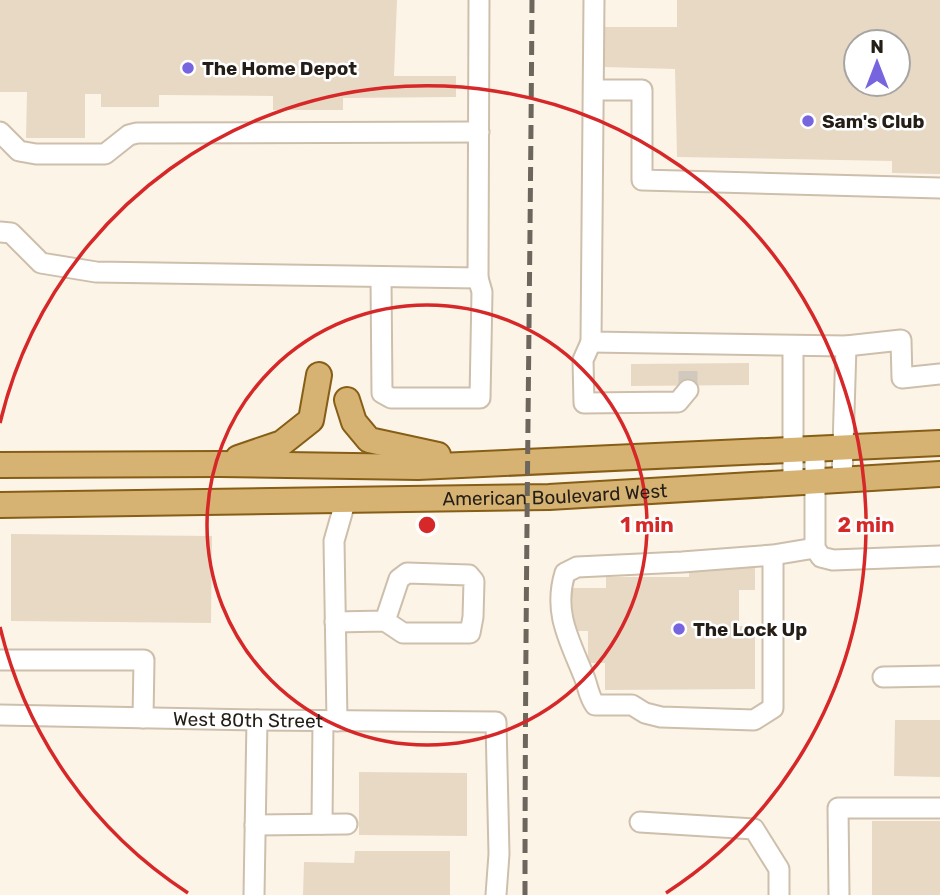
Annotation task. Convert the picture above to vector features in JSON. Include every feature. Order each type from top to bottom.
[{"type":"main road","points":[[220,464],[282,443],[311,420],[318,375]]},
{"type":"main road","points":[[347,400],[354,422],[369,440],[408,450],[494,464]]},
{"type":"main road","name":"American Boulevard West","points":[[0,465],[418,467],[940,443]]},
{"type":"main road","name":"American Boulevard West","points":[[0,505],[561,496],[940,474]]},
{"type":"street","points":[[381,278],[382,393],[391,398],[480,398],[480,0]]},
{"type":"street","points":[[594,0],[591,342],[583,360],[584,402],[678,402],[688,390]]},
{"type":"street","points":[[594,90],[642,90],[642,180],[940,188]]},
{"type":"street","points":[[0,132],[19,151],[36,154],[105,154],[129,135],[137,133],[479,132]]},
{"type":"street","points":[[0,232],[10,233],[41,263],[96,272],[478,278]]},
{"type":"street","points":[[591,342],[689,353],[793,346],[846,346],[901,340],[902,378],[940,374]]},
{"type":"street","points":[[793,346],[804,451],[804,482],[815,548],[821,557],[832,560],[940,556]]},
{"type":"street","points":[[842,480],[846,346]]},
{"type":"street","points":[[322,824],[335,622],[334,541],[346,499]]},
{"type":"street","points":[[321,500],[334,541]]},
{"type":"street","points":[[773,555],[773,708],[754,720],[661,717],[645,713],[632,705],[595,705],[589,696],[585,678],[566,632],[559,591],[565,573],[577,567],[773,555],[815,548]]},
{"type":"street","points":[[335,622],[385,621],[403,632],[470,632],[474,581],[469,575],[407,573],[399,579],[385,621]]},
{"type":"street","points":[[0,660],[144,660],[143,718]]},
{"type":"street","points":[[883,677],[940,676]]},
{"type":"street","name":"West 80th Street","points":[[0,715],[496,722],[499,854],[496,895]]},
{"type":"street","points":[[254,895],[257,720]]},
{"type":"street","points":[[839,895],[838,808],[940,808]]},
{"type":"street","points":[[640,822],[754,829],[779,869],[779,895]]},
{"type":"street","points":[[255,825],[347,824]]},
{"type":"building","name":"The Home Depot","points":[[0,0],[397,0],[394,76],[456,76],[456,97],[343,98],[343,110],[273,110],[273,96],[159,95],[159,107],[101,107],[101,94],[85,94],[85,138],[26,138],[27,92],[0,92]]},
{"type":"building","name":"Sam's Club","points":[[677,0],[940,0],[940,174],[892,173],[892,161],[677,157],[675,69],[604,67],[604,27],[677,27]]},
{"type":"building","points":[[749,363],[749,385],[631,386],[631,364]]},
{"type":"building","points":[[11,534],[212,536],[211,623],[11,621]]},
{"type":"building","points":[[689,568],[755,568],[755,590],[739,590],[739,626],[755,626],[755,689],[605,690],[605,663],[588,663],[588,631],[572,631],[572,588],[606,588],[606,577],[689,577]]},
{"type":"building","points":[[895,720],[940,720],[940,777],[894,776]]},
{"type":"building","points":[[359,772],[467,773],[467,836],[359,835]]},
{"type":"building","points":[[872,821],[940,821],[940,895],[872,895]]},
{"type":"building","points":[[355,851],[450,851],[450,895],[303,895],[304,862],[354,863]]},
{"type":"tunnel","points":[[688,361],[688,390]]},
{"type":"railway","points":[[525,895],[532,0]]},
{"type":"place","name":"The Home Depot","points":[[188,68]]},
{"type":"place","name":"Sam's Club","points":[[808,121]]},
{"type":"place","name":"The Lock Up","points":[[679,629]]}]
